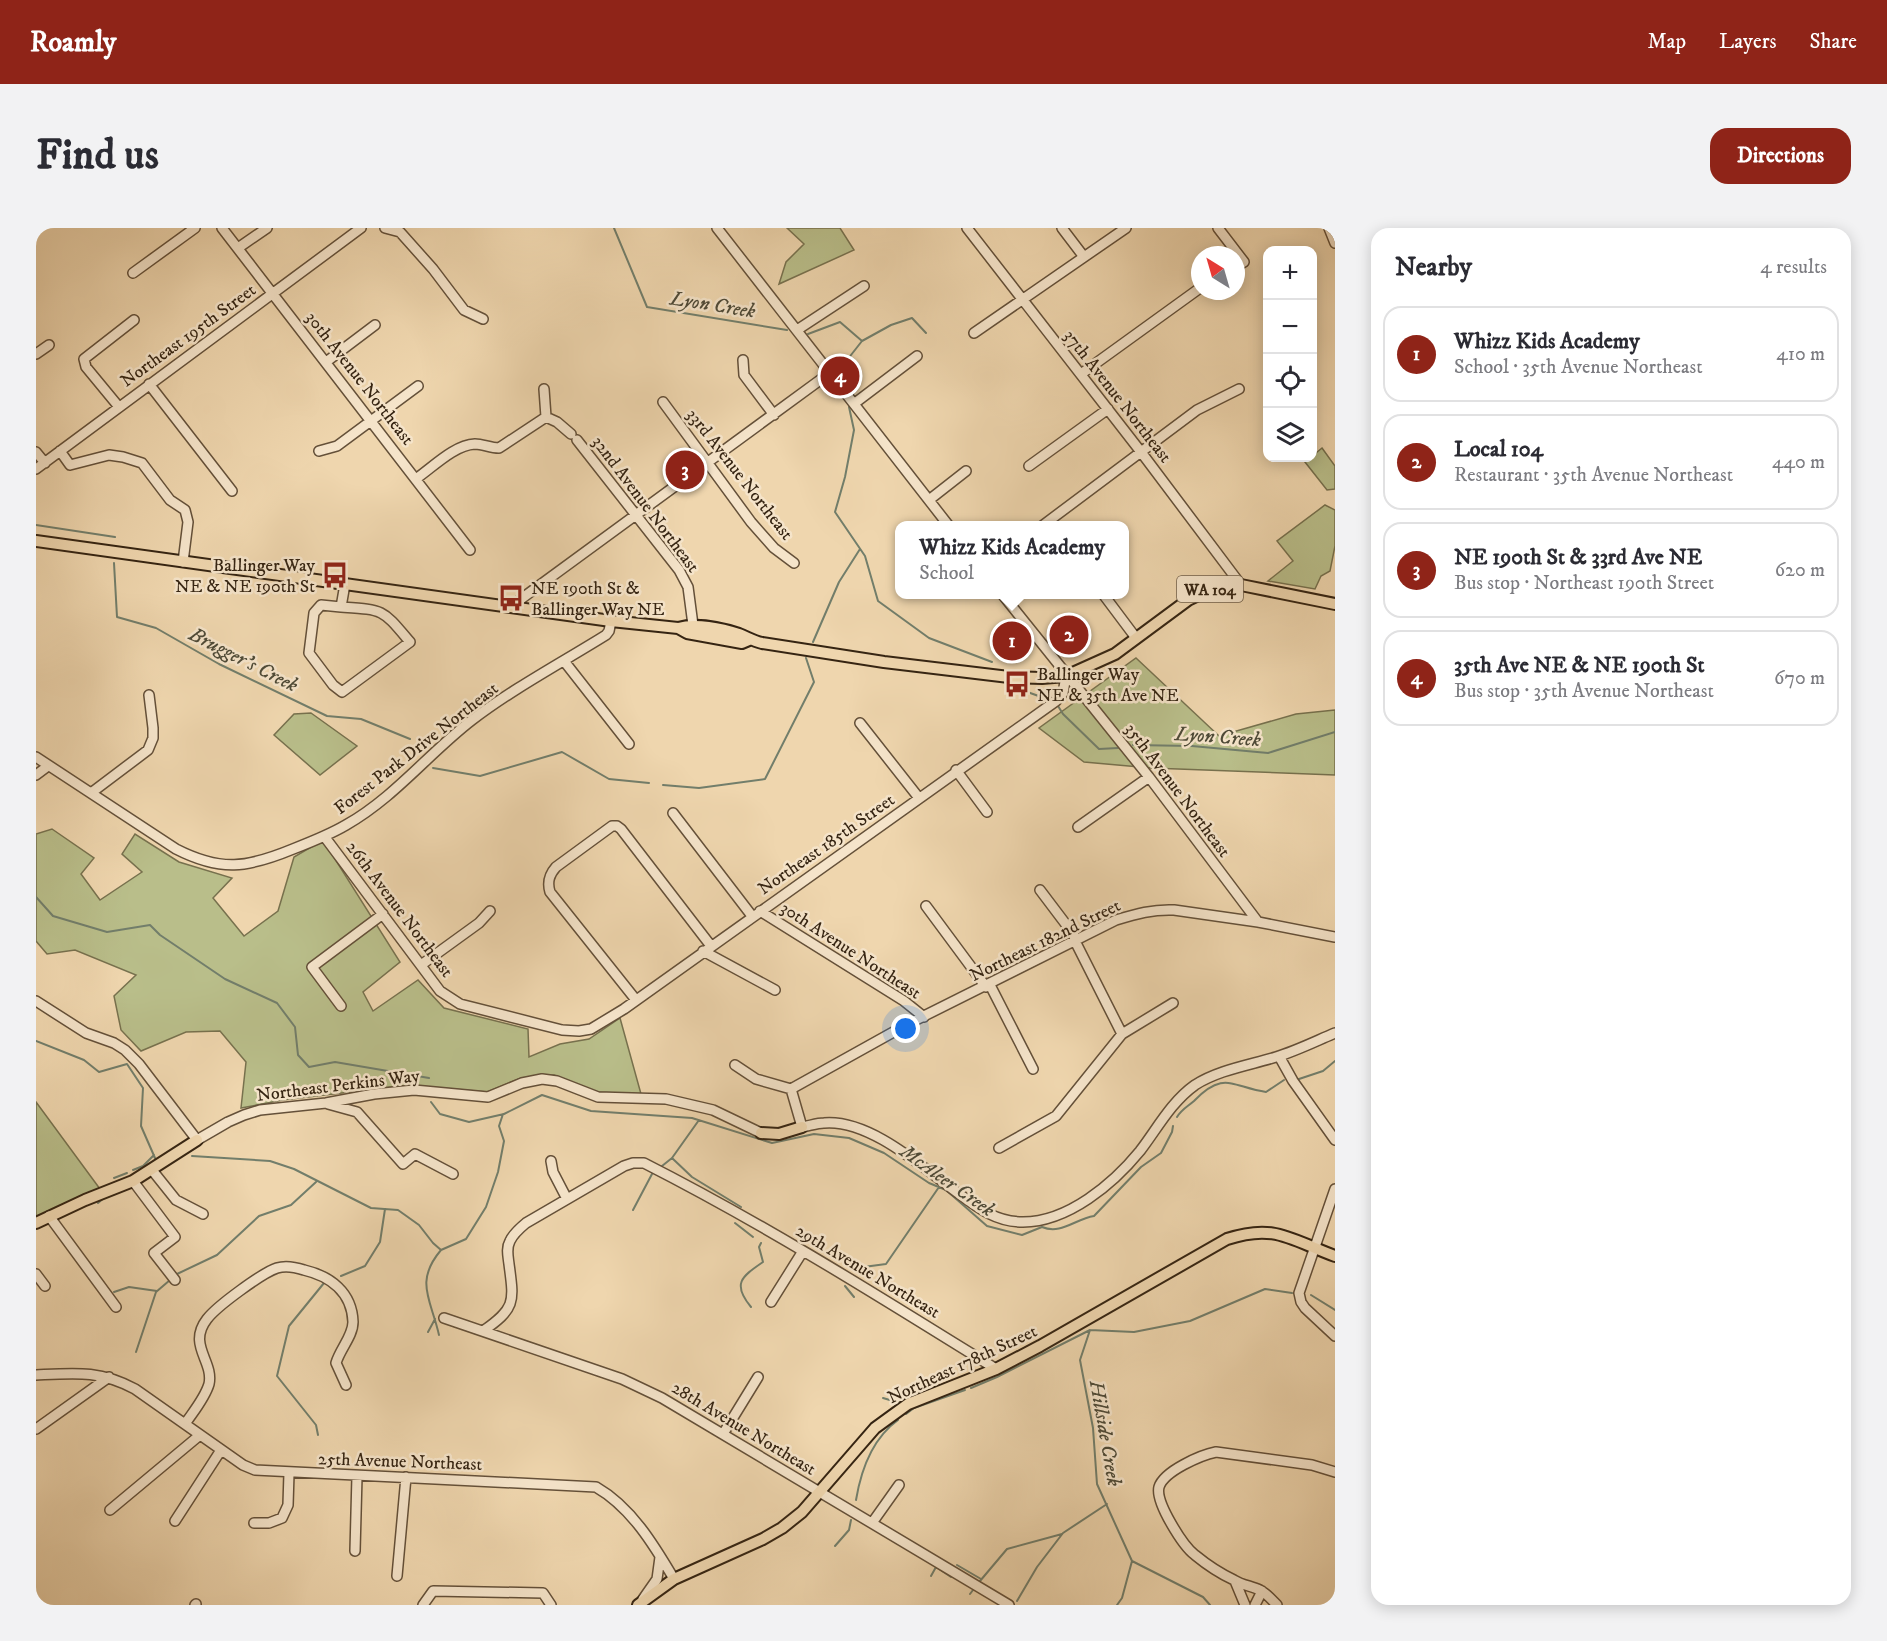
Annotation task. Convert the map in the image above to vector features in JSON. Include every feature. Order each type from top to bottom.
[{"type":"main road","name":"WA 104","points":[[36,541],[611,621],[678,628],[693,625],[741,634],[749,640],[884,662],[1009,677],[1066,676],[1114,654],[1184,603],[1203,591],[1219,587],[1241,585],[1335,604]]},
{"type":"main road","name":"WA 104","points":[[678,628],[687,633],[742,643],[749,640]]},
{"type":"main road","name":"Northeast Perkins Way","points":[[760,1133],[779,1134],[802,1127]]},
{"type":"main road","name":"Northeast Perkins Way","points":[[36,1223],[133,1181],[197,1140]]},
{"type":"main road","name":"Northeast 178th Street","points":[[645,1603],[675,1579],[782,1528],[802,1512],[875,1428],[889,1417],[924,1396],[996,1369],[1040,1346],[1227,1239],[1260,1231],[1281,1234],[1335,1256]]},
{"type":"street","points":[[133,273],[195,228]]},
{"type":"street","name":"30th Avenue Northeast","points":[[222,228],[417,478],[470,550]]},
{"type":"street","points":[[238,248],[267,228]]},
{"type":"street","points":[[385,228],[400,232],[433,269],[464,310],[483,319]]},
{"type":"street","points":[[717,228],[946,521]]},
{"type":"street","name":"37th Avenue Northeast","points":[[968,228],[1241,585]]},
{"type":"street","points":[[1062,228],[1084,257]]},
{"type":"street","points":[[974,333],[1126,228]]},
{"type":"street","points":[[1218,228],[1229,246]]},
{"type":"street","points":[[1329,228],[1335,243]]},
{"type":"street","name":"Northeast 195th Street","points":[[36,469],[354,230]]},
{"type":"street","points":[[797,330],[864,286]]},
{"type":"street","points":[[1081,374],[1191,295]]},
{"type":"street","points":[[119,407],[86,367],[84,359],[135,320]]},
{"type":"street","points":[[326,362],[375,325]]},
{"type":"street","points":[[36,354],[49,345]]},
{"type":"street","points":[[855,403],[917,356]]},
{"type":"street","points":[[742,360],[744,375],[774,415]]},
{"type":"street","points":[[510,607],[831,372]]},
{"type":"street","points":[[149,384],[232,490]]},
{"type":"street","points":[[319,450],[337,446],[418,386]]},
{"type":"street","points":[[417,478],[456,450],[478,444],[499,448],[546,417],[544,389]]},
{"type":"street","points":[[1047,521],[1197,410],[1239,389]]},
{"type":"street","name":"33rd Avenue Northeast","points":[[663,402],[751,522],[774,548],[794,563]]},
{"type":"street","points":[[1029,466],[1108,409]]},
{"type":"street","name":"32nd Avenue Northeast","points":[[546,417],[557,422],[574,437],[685,579],[690,595],[693,625]]},
{"type":"street","points":[[60,451],[70,465],[108,455],[123,456],[142,463],[170,500],[185,510],[188,522],[183,562]]},
{"type":"street","points":[[36,452],[45,463]]},
{"type":"street","points":[[929,500],[966,471]]},
{"type":"street","points":[[341,608],[345,584]]},
{"type":"street","name":"35th Avenue Northeast","points":[[1006,599],[1066,676],[1085,695],[1258,922]]},
{"type":"street","points":[[1107,599],[1136,638]]},
{"type":"street","points":[[321,605],[341,608],[377,610],[387,615],[410,642],[342,692],[333,685],[309,653],[315,613],[321,605]]},
{"type":"street","name":"Forest Park Drive Northeast","points":[[36,757],[176,849],[196,859],[210,863],[245,864],[262,861],[324,836],[347,825],[369,810],[475,718],[606,635],[611,621]]},
{"type":"street","points":[[564,661],[629,744]]},
{"type":"street","points":[[1060,698],[1066,676]]},
{"type":"street","points":[[1060,698],[1077,691],[1085,695]]},
{"type":"street","points":[[91,793],[148,750],[153,738],[149,695]]},
{"type":"street","name":"Northeast 185th Street","points":[[591,1029],[636,1000],[1060,698]]},
{"type":"street","points":[[860,723],[919,798]]},
{"type":"street","points":[[36,775],[48,765]]},
{"type":"street","points":[[956,771],[987,812]]},
{"type":"street","points":[[1078,827],[1149,777]]},
{"type":"street","name":"30th Avenue Northeast","points":[[673,813],[756,914],[904,1001],[924,1017]]},
{"type":"street","points":[[636,1000],[550,892],[548,886],[556,867],[612,826],[617,826],[707,948],[775,990]]},
{"type":"street","name":"26th Avenue Northeast","points":[[324,836],[440,992],[460,1004],[562,1030],[591,1029]]},
{"type":"street","points":[[1040,890],[1074,935],[1122,1034]]},
{"type":"street","points":[[926,906],[988,986],[1033,1069]]},
{"type":"street","name":"Northeast 182nd Street","points":[[791,1089],[924,1017],[1116,920],[1139,913],[1160,909],[1258,922],[1335,937]]},
{"type":"street","points":[[421,965],[479,923],[490,911]]},
{"type":"street","points":[[341,1006],[312,967],[384,914]]},
{"type":"street","points":[[36,1001],[86,1033],[114,1043],[125,1050],[139,1064],[197,1140]]},
{"type":"street","points":[[999,1148],[1056,1116],[1122,1034],[1173,1003]]},
{"type":"street","points":[[735,1065],[756,1079],[791,1089],[802,1127],[824,1122],[844,1124],[870,1134],[900,1150],[984,1213],[1005,1220],[1032,1221],[1054,1216],[1087,1199],[1106,1185],[1130,1163],[1168,1112],[1195,1085],[1335,1034]]},
{"type":"street","points":[[1279,1056],[1292,1079],[1335,1140]]},
{"type":"street","name":"Northeast Perkins Way","points":[[197,1140],[244,1114],[261,1110],[414,1090],[488,1097],[522,1083],[542,1079],[557,1081],[598,1097],[666,1099],[713,1110],[760,1133]]},
{"type":"street","points":[[326,1103],[357,1112],[403,1164],[415,1154],[453,1174]]},
{"type":"street","points":[[551,1161],[553,1172],[567,1199]]},
{"type":"street","name":"29th Avenue Northeast","points":[[483,1331],[500,1320],[511,1305],[513,1295],[507,1250],[510,1240],[526,1223],[624,1166],[645,1163],[721,1202],[996,1369]]},
{"type":"street","points":[[152,1170],[177,1200],[203,1214]]},
{"type":"street","points":[[133,1181],[175,1237],[154,1253],[176,1280]]},
{"type":"street","points":[[1335,1189],[1313,1248],[1299,1298],[1305,1308],[1335,1336]]},
{"type":"street","points":[[49,1216],[116,1307]]},
{"type":"street","points":[[771,1302],[803,1251]]},
{"type":"street","points":[[185,1424],[209,1384],[209,1373],[200,1350],[202,1327],[209,1317],[238,1293],[274,1269],[284,1266],[318,1273],[332,1280],[348,1301],[353,1324],[336,1364],[346,1385]]},
{"type":"street","points":[[36,1274],[45,1286]]},
{"type":"street","name":"28th Avenue Northeast","points":[[444,1318],[622,1379],[662,1398],[1009,1605]]},
{"type":"street","name":"25th Avenue Northeast","points":[[36,1375],[78,1373],[109,1377],[135,1389],[243,1465],[255,1470],[596,1487],[609,1494],[621,1505],[644,1532],[675,1579]]},
{"type":"street","points":[[36,1429],[109,1377]]},
{"type":"street","points":[[723,1434],[758,1377]]},
{"type":"street","points":[[110,1510],[200,1435]]},
{"type":"street","points":[[175,1521],[221,1450]]},
{"type":"street","points":[[1277,1605],[1262,1591],[1234,1581],[1194,1555],[1162,1506],[1159,1486],[1176,1470],[1203,1454],[1216,1452],[1312,1465],[1335,1472]]},
{"type":"street","points":[[254,1523],[269,1523],[282,1518],[288,1505],[289,1473]]},
{"type":"street","points":[[355,1551],[357,1476]]},
{"type":"street","points":[[397,1576],[406,1477]]},
{"type":"street","points":[[872,1523],[899,1485]]},
{"type":"street","points":[[645,1603],[657,1579],[660,1555]]},
{"type":"street","points":[[1234,1581],[1245,1605]]},
{"type":"street","points":[[423,1605],[433,1591],[543,1593],[550,1605]]},
{"type":"street","points":[[1255,1605],[1262,1591]]},
{"type":"green space","points":[[787,228],[840,228],[854,250],[779,284],[786,262],[804,244]]},
{"type":"green space","points":[[1322,448],[1335,466],[1335,489],[1327,490],[1305,462],[1317,462],[1317,452]]},
{"type":"green space","points":[[1325,505],[1335,510],[1335,546],[1330,571],[1321,576],[1315,589],[1268,581],[1293,561],[1277,541]]},
{"type":"green space","points":[[1136,658],[1219,736],[1296,714],[1335,710],[1335,775],[1151,768],[1084,762],[1039,728]]},
{"type":"green space","points":[[311,713],[357,746],[320,775],[274,735],[294,714]]},
{"type":"green space","points":[[52,829],[94,858],[81,874],[100,900],[142,872],[122,854],[135,834],[179,862],[232,878],[213,898],[244,936],[278,911],[294,857],[323,840],[400,962],[363,992],[373,1011],[418,980],[444,1008],[528,1029],[529,1057],[560,1044],[589,1039],[620,1018],[641,1094],[595,1092],[554,1075],[521,1078],[487,1092],[409,1085],[283,1100],[241,1108],[246,1062],[220,1031],[186,1032],[141,1051],[121,1030],[114,996],[136,975],[75,950],[47,954],[36,941],[36,834]]},
{"type":"green space","points":[[36,1102],[100,1189],[36,1217]]},
{"type":"waterway","name":"Lyon Creek","points":[[614,228],[647,307],[787,330]]},
{"type":"waterway","points":[[862,341],[891,325],[912,318],[926,333]]},
{"type":"waterway","name":"Lyon Creek","points":[[808,334],[840,322],[862,341],[840,369],[843,378]]},
{"type":"waterway","name":"Lyon Creek","points":[[849,407],[854,430],[845,477],[835,512],[865,556],[878,601],[929,638],[992,662]]},
{"type":"waterway","name":"Brugger's Creek","points":[[36,525],[115,537]]},
{"type":"waterway","points":[[813,642],[839,582],[860,549]]},
{"type":"waterway","name":"Brugger's Creek","points":[[114,563],[117,617],[156,628],[219,664],[327,716],[361,719],[410,739]]},
{"type":"waterway","points":[[663,785],[699,788],[765,779],[814,682],[806,658]]},
{"type":"waterway","name":"Lyon Creek","points":[[1019,689],[1047,699]]},
{"type":"waterway","name":"Lyon Creek","points":[[1058,706],[1063,714],[1099,749],[1118,748]]},
{"type":"waterway","name":"Lyon Creek","points":[[1133,745],[1192,746],[1268,753],[1335,732]]},
{"type":"waterway","points":[[433,768],[480,776],[562,752],[609,779],[649,783]]},
{"type":"waterway","name":"McAleer Creek","points":[[36,897],[53,916],[107,932],[150,925],[160,935],[225,979],[277,1003],[295,1027],[298,1055],[309,1067],[335,1062],[429,1078]]},
{"type":"waterway","points":[[36,1041],[84,1060],[99,1072],[127,1064],[143,1088],[141,1126],[155,1158]]},
{"type":"waterway","name":"McAleer Creek","points":[[1299,1079],[1323,1071],[1335,1061]]},
{"type":"waterway","name":"McAleer Creek","points":[[1177,1117],[1204,1092],[1221,1083],[1236,1084],[1266,1092],[1284,1080]]},
{"type":"waterway","name":"McAleer Creek","points":[[431,1102],[440,1114],[469,1122],[504,1114],[542,1095],[591,1111],[692,1118],[772,1143],[814,1134],[849,1138],[884,1153],[929,1183],[946,1190],[987,1226],[1022,1235],[1042,1227],[1062,1228],[1094,1216],[1141,1167],[1161,1153],[1173,1126]]},
{"type":"waterway","points":[[192,1156],[270,1161],[294,1169],[371,1208],[398,1210],[419,1225],[441,1250],[466,1239],[486,1207],[498,1172],[504,1141],[499,1126],[503,1114]]},
{"type":"waterway","points":[[662,1166],[672,1158],[699,1120]]},
{"type":"waterway","points":[[133,1170],[143,1166],[154,1155]]},
{"type":"waterway","points":[[672,1158],[692,1177],[741,1207]]},
{"type":"waterway","points":[[114,1178],[127,1173]]},
{"type":"waterway","points":[[633,1210],[652,1174]]},
{"type":"waterway","points":[[177,1274],[217,1255],[259,1216],[291,1205],[316,1182]]},
{"type":"waterway","points":[[856,1268],[886,1264],[939,1187]]},
{"type":"waterway","points":[[98,1203],[105,1197]]},
{"type":"waterway","points":[[341,1276],[365,1266],[380,1242],[385,1209]]},
{"type":"waterway","points":[[735,1223],[753,1237]]},
{"type":"waterway","points":[[751,1307],[741,1287],[749,1272],[763,1262],[759,1247],[761,1243]]},
{"type":"waterway","points":[[439,1335],[426,1281],[433,1261],[441,1250]]},
{"type":"waterway","points":[[136,1352],[156,1292],[170,1280]]},
{"type":"waterway","points":[[318,1435],[316,1425],[277,1376],[289,1326],[324,1283]]},
{"type":"waterway","points":[[845,1286],[854,1297]]},
{"type":"waterway","points":[[114,1292],[129,1287],[157,1291]]},
{"type":"waterway","name":"Hillside Creek","points":[[1117,1605],[1122,1598],[1132,1561],[1097,1484],[1093,1428],[1080,1360],[1090,1330],[1134,1332],[1190,1321],[1265,1289],[1292,1293]]},
{"type":"waterway","name":"Hillside Creek","points":[[1311,1295],[1335,1310]]},
{"type":"waterway","points":[[428,1332],[435,1319]]},
{"type":"waterway","name":"Hillside Creek","points":[[971,1388],[1090,1330]]},
{"type":"waterway","points":[[906,1414],[914,1408],[965,1390]]},
{"type":"waterway","points":[[883,1398],[900,1403]]},
{"type":"waterway","points":[[856,1500],[861,1477],[875,1445],[889,1427],[898,1420]]},
{"type":"waterway","points":[[1017,1601],[1037,1567],[1063,1533],[1107,1504]]},
{"type":"waterway","points":[[835,1546],[849,1530],[851,1520]]},
{"type":"waterway","points":[[980,1581],[1007,1549],[1062,1534]]},
{"type":"waterway","points":[[1132,1561],[1203,1597],[1210,1605]]},
{"type":"waterway","points":[[957,1565],[981,1579]]},
{"type":"waterway","points":[[931,1576],[936,1567],[951,1577]]},
{"type":"waterway","points":[[970,1594],[973,1590]]},
{"type":"place","name":"35th Ave NE & NE 190th St","points":[[840,376]]},
{"type":"place","name":"NE 190th St & 33rd Ave NE","points":[[685,470]]},
{"type":"place","name":"Ballinger Way NE & NE 190th St","points":[[335,575]]},
{"type":"place","name":"NE 190th St & Ballinger Way NE","points":[[511,598]]},
{"type":"place","name":"Local 104","points":[[1069,635]]},
{"type":"place","name":"Whizz Kids Academy","points":[[1012,641]]},
{"type":"place","name":"Ballinger Way NE & 35th Ave NE","points":[[1017,684]]}]
